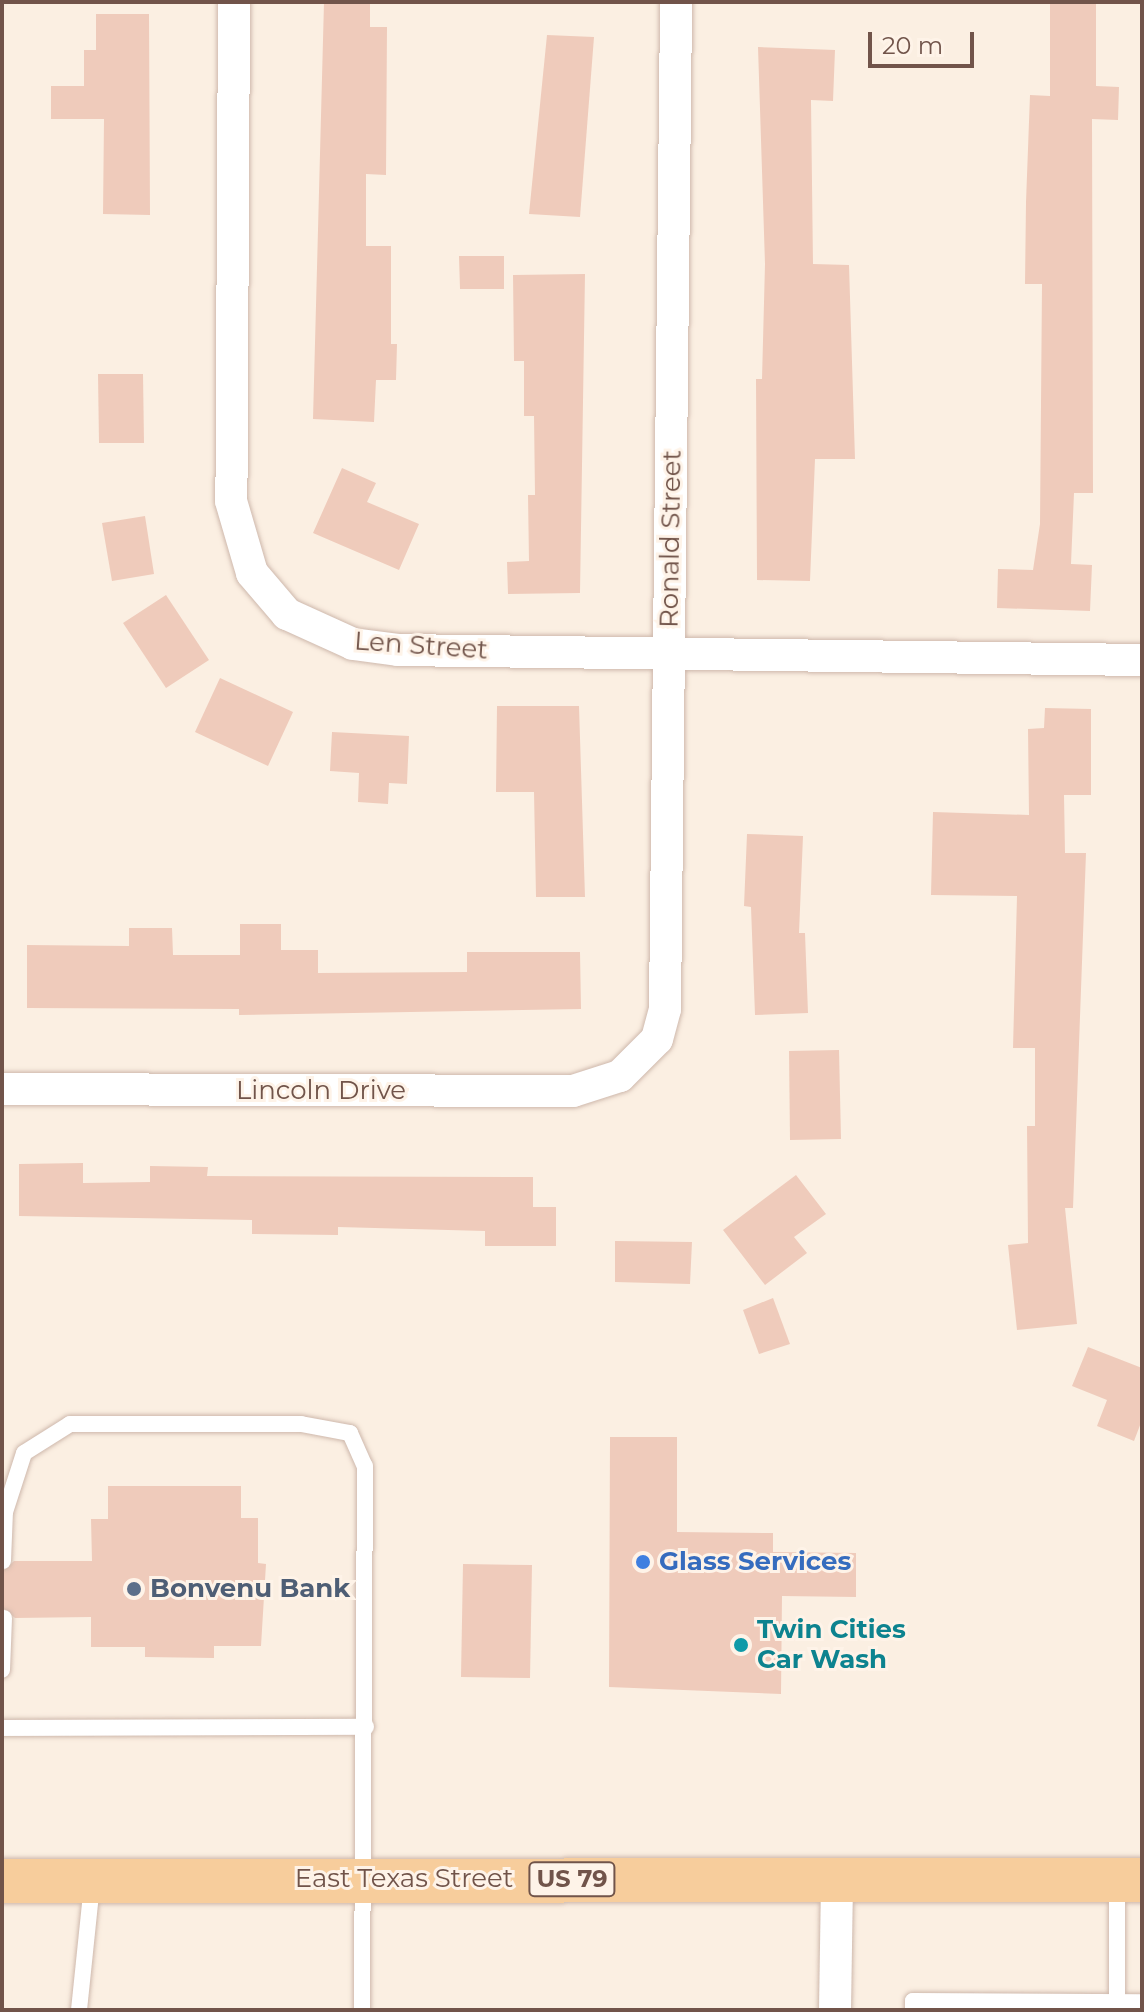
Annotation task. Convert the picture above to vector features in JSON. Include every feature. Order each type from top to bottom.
[{"type":"main road","name":"East Texas Street","points":[[2,1881],[364,1878],[1130,1880]]},
{"type":"street","name":"Len Street","points":[[234,2],[231,501],[243,553],[266,594],[313,630],[353,644],[670,654],[1142,660]]},
{"type":"street","name":"Ronald Street","points":[[635,1067],[657,1039],[665,1009],[676,2]]},
{"type":"street","name":"Lincoln Drive","points":[[2,1089],[543,1093],[599,1086],[635,1067]]},
{"type":"street","points":[[835,2010],[837,1880]]},
{"type":"lane","points":[[3,1561],[5,1512],[24,1453],[70,1424],[301,1424],[350,1433],[365,1466],[366,1727],[362,2010]]},
{"type":"lane","points":[[2,1670],[4,1618]]},
{"type":"lane","points":[[2,1728],[366,1727]]},
{"type":"lane","points":[[79,2010],[92,1880]]},
{"type":"lane","points":[[1117,2006],[1130,1880]]},
{"type":"lane","points":[[913,2010],[913,2001],[1117,2006],[1142,2002]]},
{"type":"building","points":[[324,2],[370,2],[370,27],[387,27],[386,175],[366,174],[366,246],[391,246],[391,344],[397,344],[396,380],[376,380],[374,422],[313,419]]},
{"type":"building","points":[[1050,2],[1096,2],[1096,86],[1119,87],[1118,120],[1092,119],[1093,493],[1074,493],[1071,564],[1092,565],[1090,611],[997,608],[998,569],[1033,570],[1040,524],[1042,284],[1025,284],[1026,202],[1030,95],[1050,96]]},
{"type":"building","points":[[96,14],[149,14],[150,215],[103,214],[104,119],[51,119],[51,86],[84,86],[84,50],[96,50]]},
{"type":"building","points":[[547,35],[594,37],[580,217],[529,214]]},
{"type":"building","points":[[758,47],[835,50],[833,101],[811,100],[813,264],[849,265],[855,459],[815,459],[810,581],[757,580],[756,379],[762,379],[765,264]]},
{"type":"building","points":[[459,256],[504,256],[504,289],[460,289]]},
{"type":"building","points":[[585,274],[580,593],[508,594],[507,562],[529,561],[528,495],[535,495],[534,416],[524,416],[524,361],[514,361],[513,275]]},
{"type":"building","points":[[98,374],[143,374],[144,443],[99,443]]},
{"type":"building","points":[[342,468],[376,483],[367,502],[419,524],[399,570],[313,533]]},
{"type":"building","points":[[145,516],[154,574],[112,581],[102,523]]},
{"type":"building","points":[[166,595],[209,660],[166,688],[123,623]]},
{"type":"building","points":[[220,678],[293,712],[268,766],[195,732]]},
{"type":"building","points":[[497,706],[579,706],[585,897],[536,897],[534,792],[496,792]]},
{"type":"building","points":[[1045,708],[1091,709],[1091,795],[1064,795],[1065,853],[1086,853],[1073,1208],[1065,1208],[1077,1324],[1017,1330],[1008,1245],[1028,1243],[1027,1126],[1035,1126],[1035,1048],[1013,1048],[1017,896],[931,895],[933,812],[1029,815],[1028,729],[1044,728]]},
{"type":"building","points":[[332,732],[409,736],[407,784],[389,783],[388,804],[358,802],[359,773],[330,771]]},
{"type":"building","points":[[747,834],[803,836],[799,933],[805,933],[808,1013],[755,1015],[751,907],[744,906]]},
{"type":"building","points":[[240,924],[281,924],[281,950],[318,950],[318,973],[467,972],[467,952],[580,952],[581,1009],[239,1015],[239,1009],[27,1008],[27,945],[129,946],[129,928],[172,928],[173,955],[240,955]]},
{"type":"building","points":[[839,1050],[841,1139],[790,1140],[789,1051]]},
{"type":"building","points":[[83,1163],[83,1183],[150,1182],[150,1166],[208,1167],[207,1176],[533,1177],[533,1207],[556,1207],[556,1246],[485,1246],[485,1231],[338,1227],[338,1235],[252,1234],[252,1220],[19,1216],[19,1164]]},
{"type":"building","points":[[796,1175],[826,1214],[794,1237],[807,1253],[765,1285],[723,1230]]},
{"type":"building","points":[[615,1241],[692,1242],[690,1284],[615,1282]]},
{"type":"building","points":[[773,1298],[790,1344],[759,1354],[743,1310]]},
{"type":"building","points":[[1088,1347],[1142,1368],[1142,1420],[1134,1441],[1097,1426],[1107,1400],[1072,1386]]},
{"type":"building","points":[[610,1437],[677,1437],[677,1532],[773,1533],[773,1552],[856,1553],[856,1597],[782,1596],[781,1694],[609,1687]]},
{"type":"building","name":"Bonvenu Bank","points":[[108,1486],[241,1486],[241,1518],[258,1518],[258,1563],[266,1564],[261,1646],[214,1646],[214,1658],[145,1657],[145,1647],[91,1647],[91,1617],[15,1618],[2,1607],[2,1572],[14,1561],[92,1561],[91,1519],[108,1519]]},
{"type":"building","points":[[463,1564],[532,1565],[530,1678],[461,1677]]},
{"type":"place","name":"Glass Services","points":[[643,1562]]},
{"type":"place","name":"Bonvenu Bank","points":[[134,1589]]},
{"type":"place","name":"Twin Cities Car Wash","points":[[741,1645]]}]
